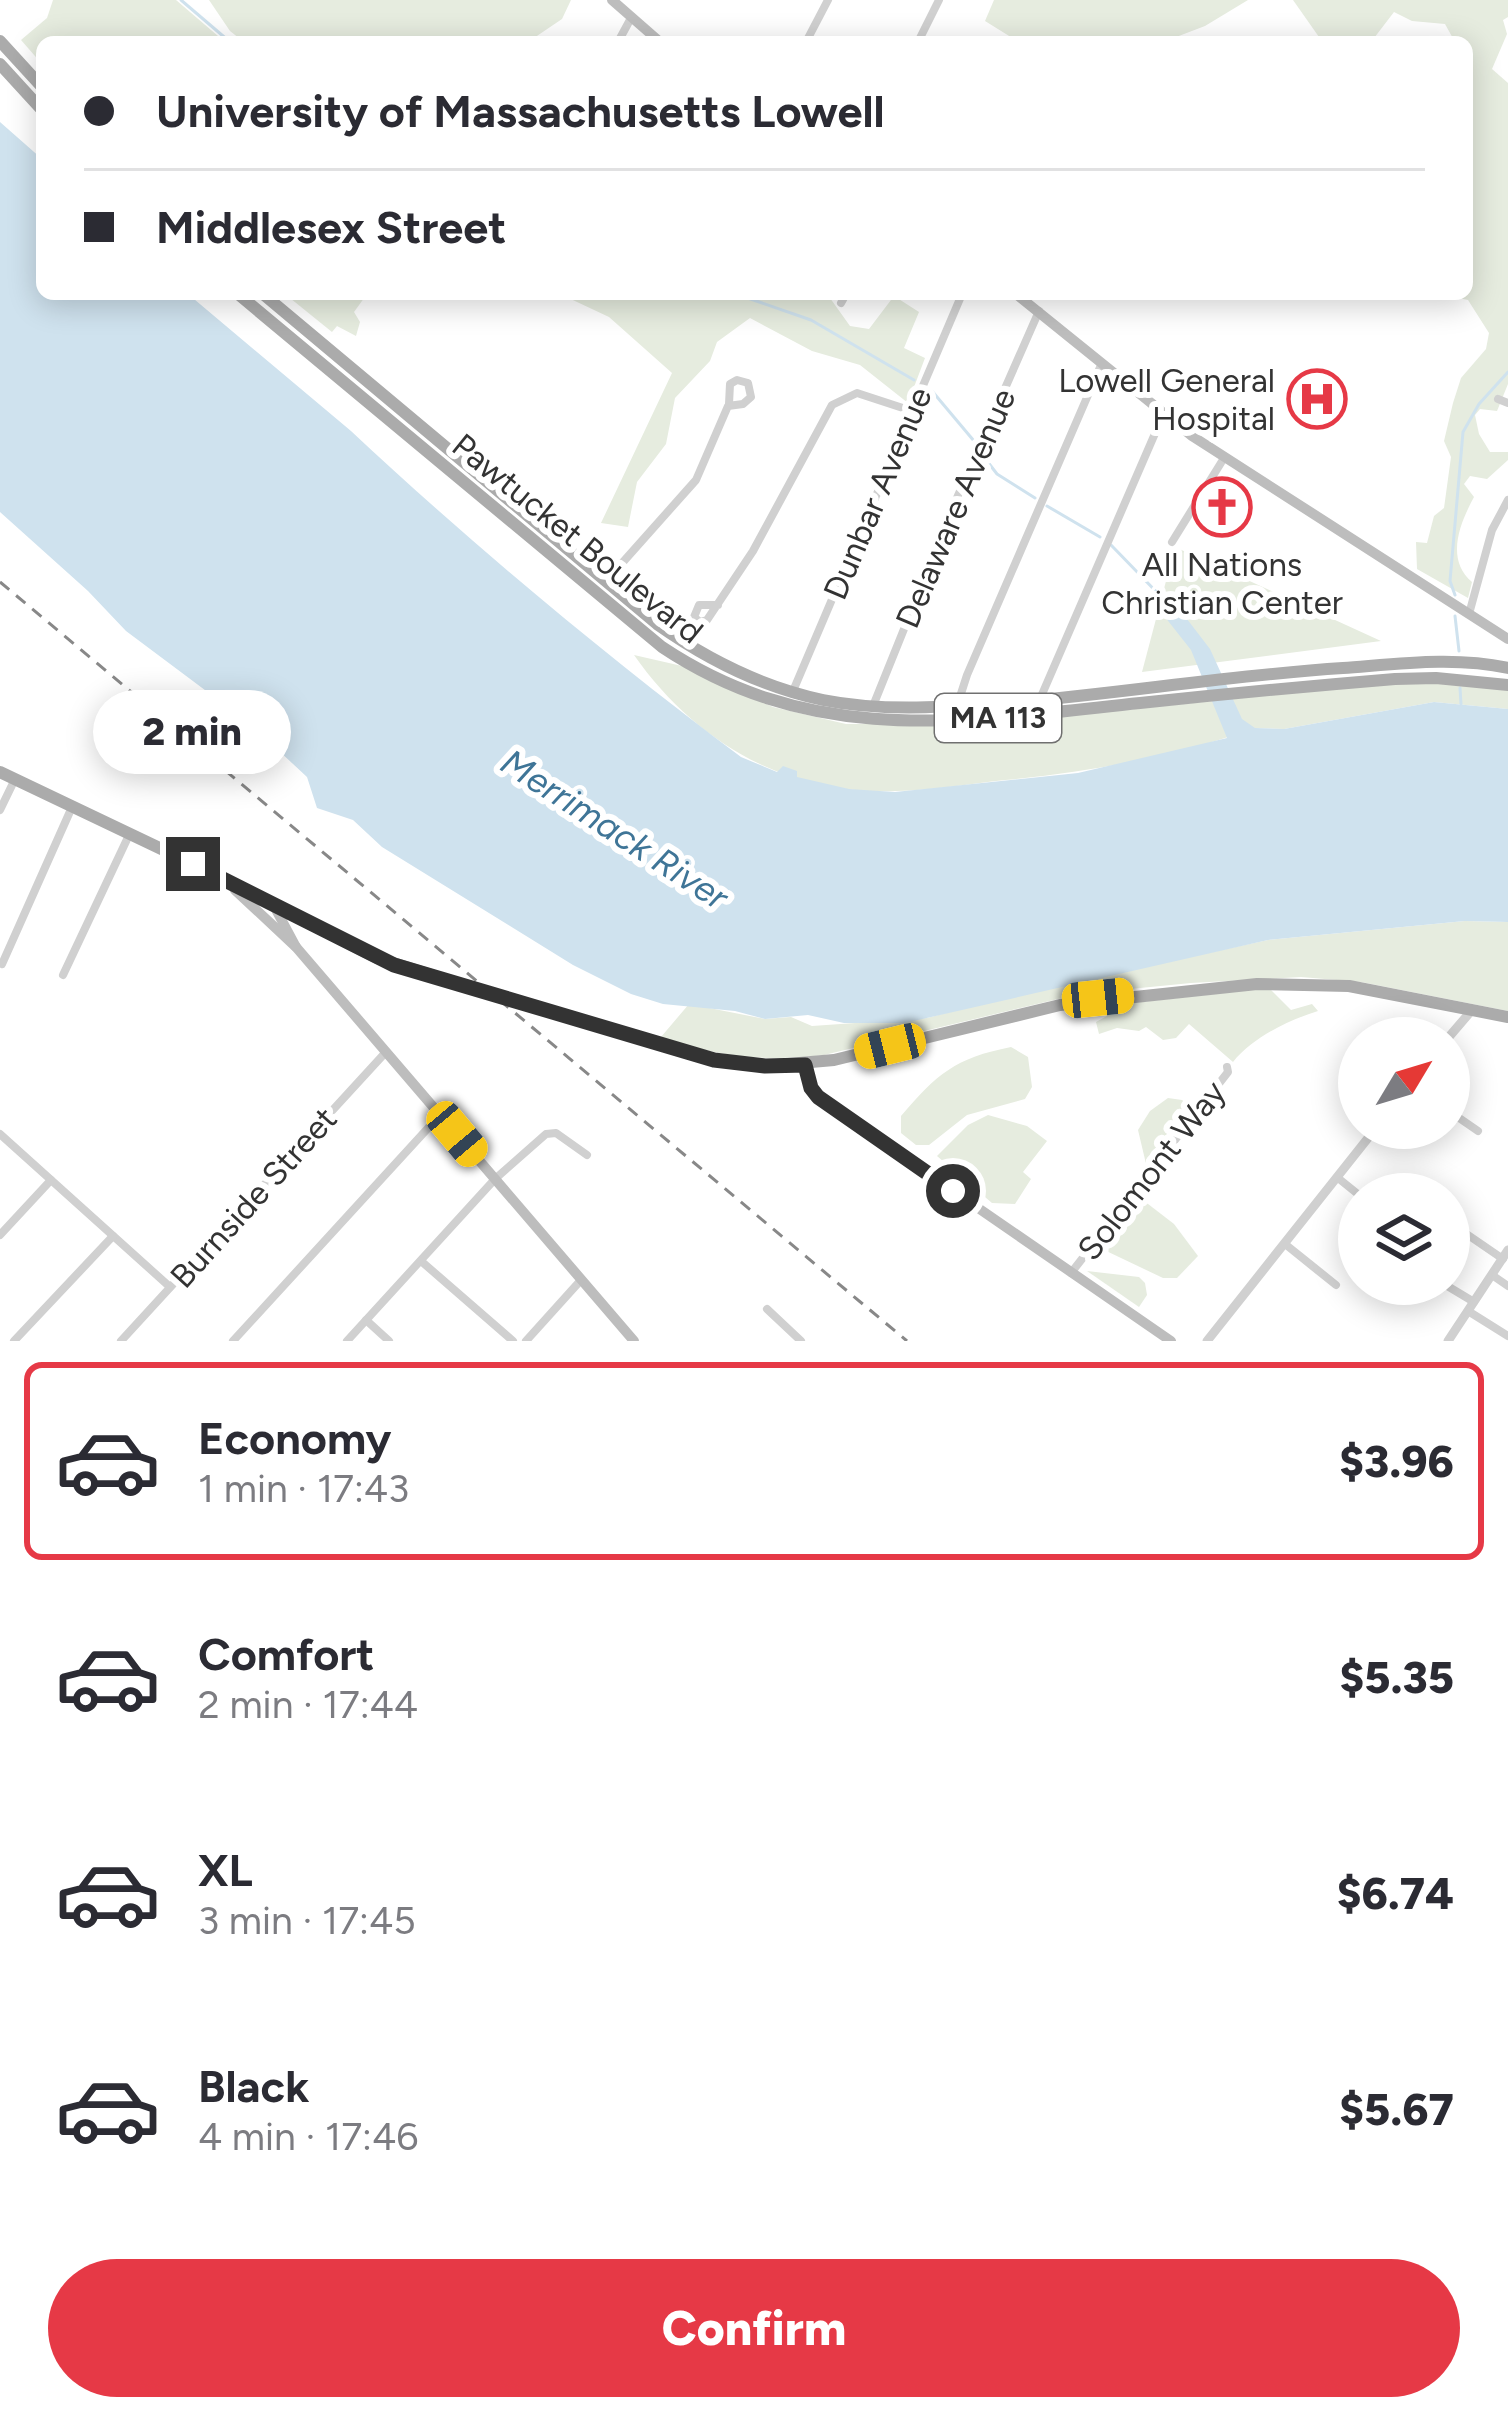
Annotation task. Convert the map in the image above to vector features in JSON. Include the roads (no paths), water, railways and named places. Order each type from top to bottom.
[{"type":"main road","points":[[613,0],[653,36]]},
{"type":"main road","points":[[0,41],[36,80]]},
{"type":"main road","points":[[0,64],[36,103]]},
{"type":"main road","name":"Pawtucket Boulevard","points":[[245,300],[644,633],[681,659],[743,691],[802,710],[874,720],[999,718],[1408,679],[1507,685]]},
{"type":"main road","name":"Pawtucket Boulevard","points":[[270,300],[657,624],[736,672],[793,692],[873,706],[957,706],[1420,663],[1508,669]]},
{"type":"main road","points":[[1024,300],[1163,415],[1504,639]]},
{"type":"main road","points":[[1507,685],[1508,669]]},
{"type":"main road","points":[[0,772],[394,965],[714,1060],[805,1065],[1060,1005],[1257,983],[1330,985],[1508,1017]]},
{"type":"main road","points":[[219,877],[296,946],[634,1341]]},
{"type":"main road","points":[[273,904],[296,946]]},
{"type":"main road","points":[[805,1065],[811,1088],[826,1103],[1171,1341]]},
{"type":"street","points":[[809,36],[828,0]]},
{"type":"street","points":[[920,36],[939,0]]},
{"type":"street","points":[[622,36],[632,18]]},
{"type":"street","name":"Dunbar Avenue","points":[[793,692],[959,300]]},
{"type":"street","name":"Delaware Avenue","points":[[873,706],[956,500],[1040,311]]},
{"type":"street","points":[[957,706],[1101,365]]},
{"type":"street","points":[[718,605],[764,532],[832,405],[856,393],[912,411]]},
{"type":"street","points":[[607,580],[696,481],[729,404]]},
{"type":"street","points":[[1039,700],[1163,415]]},
{"type":"street","points":[[1172,542],[1224,458]]},
{"type":"street","points":[[1469,615],[1492,530],[1508,500]]},
{"type":"street","points":[[0,810],[15,779]]},
{"type":"street","points":[[2,964],[72,807]]},
{"type":"street","points":[[63,975],[130,833]]},
{"type":"street","points":[[1466,1017],[1472,1010]]},
{"type":"street","name":"Burnside Street","points":[[121,1341],[385,1053]]},
{"type":"street","name":"Solomont Way","points":[[1071,1273],[1228,1072],[1227,1067]]},
{"type":"street","points":[[233,1341],[440,1115]]},
{"type":"street","points":[[1470,1125],[1478,1131]]},
{"type":"street","points":[[347,1341],[495,1179],[551,1132],[587,1155]]},
{"type":"street","points":[[0,1134],[170,1287]]},
{"type":"street","points":[[1342,1173],[1360,1149]]},
{"type":"street","points":[[1207,1341],[1338,1178]]},
{"type":"street","points":[[0,1235],[51,1180]]},
{"type":"street","points":[[1448,1341],[1505,1254],[1470,1234]]},
{"type":"street","points":[[14,1341],[113,1236]]},
{"type":"street","points":[[1285,1244],[1336,1285]]},
{"type":"street","points":[[421,1261],[513,1341]]},
{"type":"street","points":[[1492,1275],[1508,1286]]},
{"type":"street","points":[[526,1341],[581,1280]]},
{"type":"street","points":[[1471,1306],[1508,1336]]},
{"type":"street","points":[[767,1309],[801,1341]]},
{"type":"street","points":[[366,1320],[389,1341]]},
{"type":"water","name":"Merrimack River","points":[[0,122],[36,154],[36,300],[195,300],[542,599],[741,757],[777,772],[783,766],[797,771],[797,777],[849,789],[895,792],[1078,773],[1227,738],[1191,650],[1165,617],[1177,606],[1210,649],[1242,719],[1255,728],[1284,729],[1434,702],[1508,709],[1508,922],[1465,921],[1268,940],[905,1023],[844,1023],[808,1015],[765,1019],[663,1004],[573,965],[382,847],[353,820],[317,808],[307,777],[249,723],[126,631],[0,512]]},
{"type":"waterway","points":[[181,0],[223,36]]},
{"type":"waterway","points":[[753,300],[811,320],[914,380]]},
{"type":"waterway","points":[[1455,595],[1450,581],[1463,432],[1479,404],[1508,372]]},
{"type":"waterway","points":[[932,391],[974,441]]},
{"type":"waterway","points":[[984,457],[997,474],[1035,498]]},
{"type":"waterway","points":[[1047,506],[1100,537]]},
{"type":"waterway","points":[[1111,545],[1172,608]]},
{"type":"waterway","points":[[1455,616],[1459,651]]},
{"type":"waterway","points":[[1460,688],[1461,704]]},
{"type":"railway","points":[[0,582],[907,1341]]},
{"type":"place","name":"Lowell General Hospital","points":[[1317,399]]},
{"type":"place","name":"All Nations Christian Center","points":[[1222,507]]}]
